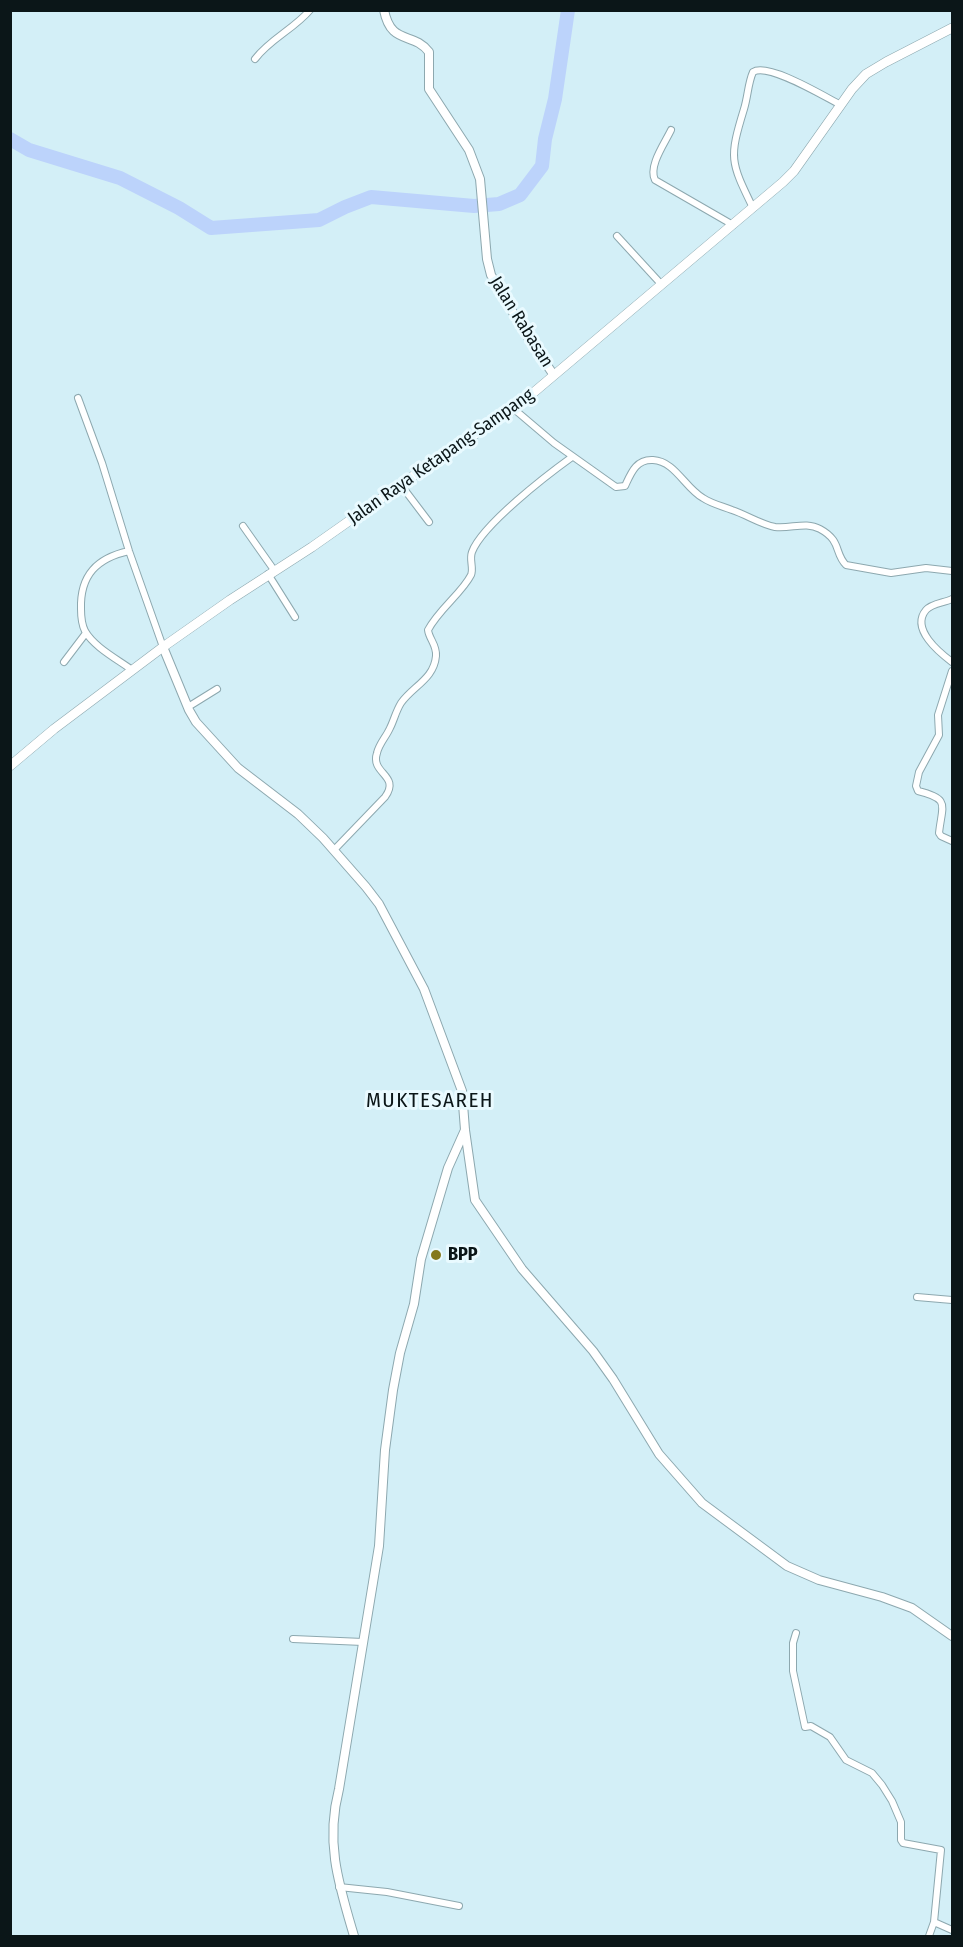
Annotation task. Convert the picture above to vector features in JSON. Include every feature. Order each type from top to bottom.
[{"type":"main road","name":"Jalan Rabasan","points":[[384,10],[387,24],[393,31],[421,45],[429,52],[429,89],[457,130],[480,179],[487,259],[494,282],[553,374]]},
{"type":"main road","name":"Jalan Raya Ketapang-Sampang","points":[[10,766],[25,752],[164,647],[513,409],[794,171],[859,81],[874,69],[952,28]]},
{"type":"main road","points":[[164,647],[196,722],[221,752],[238,768],[298,814],[334,850],[379,904],[424,989],[462,1091],[475,1200],[522,1269],[593,1351],[650,1442],[674,1473],[702,1503],[787,1566],[819,1580],[895,1601],[912,1608],[952,1636]]},
{"type":"main road","points":[[354,1936],[339,1887],[333,1841],[334,1812],[379,1546],[388,1420],[400,1353],[410,1320],[430,1227],[448,1168],[465,1130]]},
{"type":"street","points":[[255,59],[279,35],[310,10]]},
{"type":"street","points":[[753,207],[736,174],[733,156],[735,134],[744,110],[753,72],[760,69],[780,75],[841,105]]},
{"type":"street","points":[[671,130],[654,166],[652,175],[655,180],[733,225]]},
{"type":"street","points":[[617,236],[661,284]]},
{"type":"street","points":[[78,398],[164,647]]},
{"type":"street","points":[[513,409],[572,457],[610,484],[620,488],[625,486],[632,471],[639,463],[650,460],[661,461],[669,466],[690,489],[713,504],[770,525],[783,527],[807,524],[820,529],[836,543],[843,562],[852,567],[891,573],[926,568],[952,571]]},
{"type":"street","points":[[334,850],[390,790],[390,782],[377,765],[376,754],[401,704],[423,683],[433,667],[436,659],[435,647],[428,630],[445,604],[471,574],[471,555],[478,540],[510,508],[572,457]]},
{"type":"street","points":[[401,485],[429,522]]},
{"type":"street","points":[[243,526],[295,617]]},
{"type":"street","points":[[129,551],[107,558],[97,565],[86,580],[82,589],[81,601],[82,622],[86,633],[132,670]]},
{"type":"street","points":[[952,598],[930,607],[924,612],[922,619],[929,640],[937,651],[952,662]]},
{"type":"street","points":[[64,662],[86,633]]},
{"type":"street","points":[[952,671],[938,712],[939,735],[919,772],[916,786],[918,791],[935,796],[940,800],[943,810],[939,833],[952,841]]},
{"type":"street","points":[[188,707],[217,689]]},
{"type":"street","points":[[917,1297],[952,1300]]},
{"type":"street","points":[[796,1633],[793,1642],[793,1671],[805,1727],[811,1726],[822,1731],[830,1737],[846,1760],[873,1773],[892,1801],[901,1822],[903,1843],[941,1850],[934,1922],[929,1936]]},
{"type":"street","points":[[293,1639],[363,1642]]},
{"type":"street","points":[[339,1887],[377,1890],[459,1906]]},
{"type":"street","points":[[934,1922],[952,1930]]},
{"type":"waterway","points":[[10,139],[29,150],[120,178],[179,208],[211,228],[319,220],[371,197],[474,206],[499,204],[520,195],[542,166],[545,139],[555,99],[568,10]]},
{"type":"place","name":"BPP","points":[[436,1255]]},
{"type":"district","name":"MUKTESAREH","points":[[430,1101]]}]
